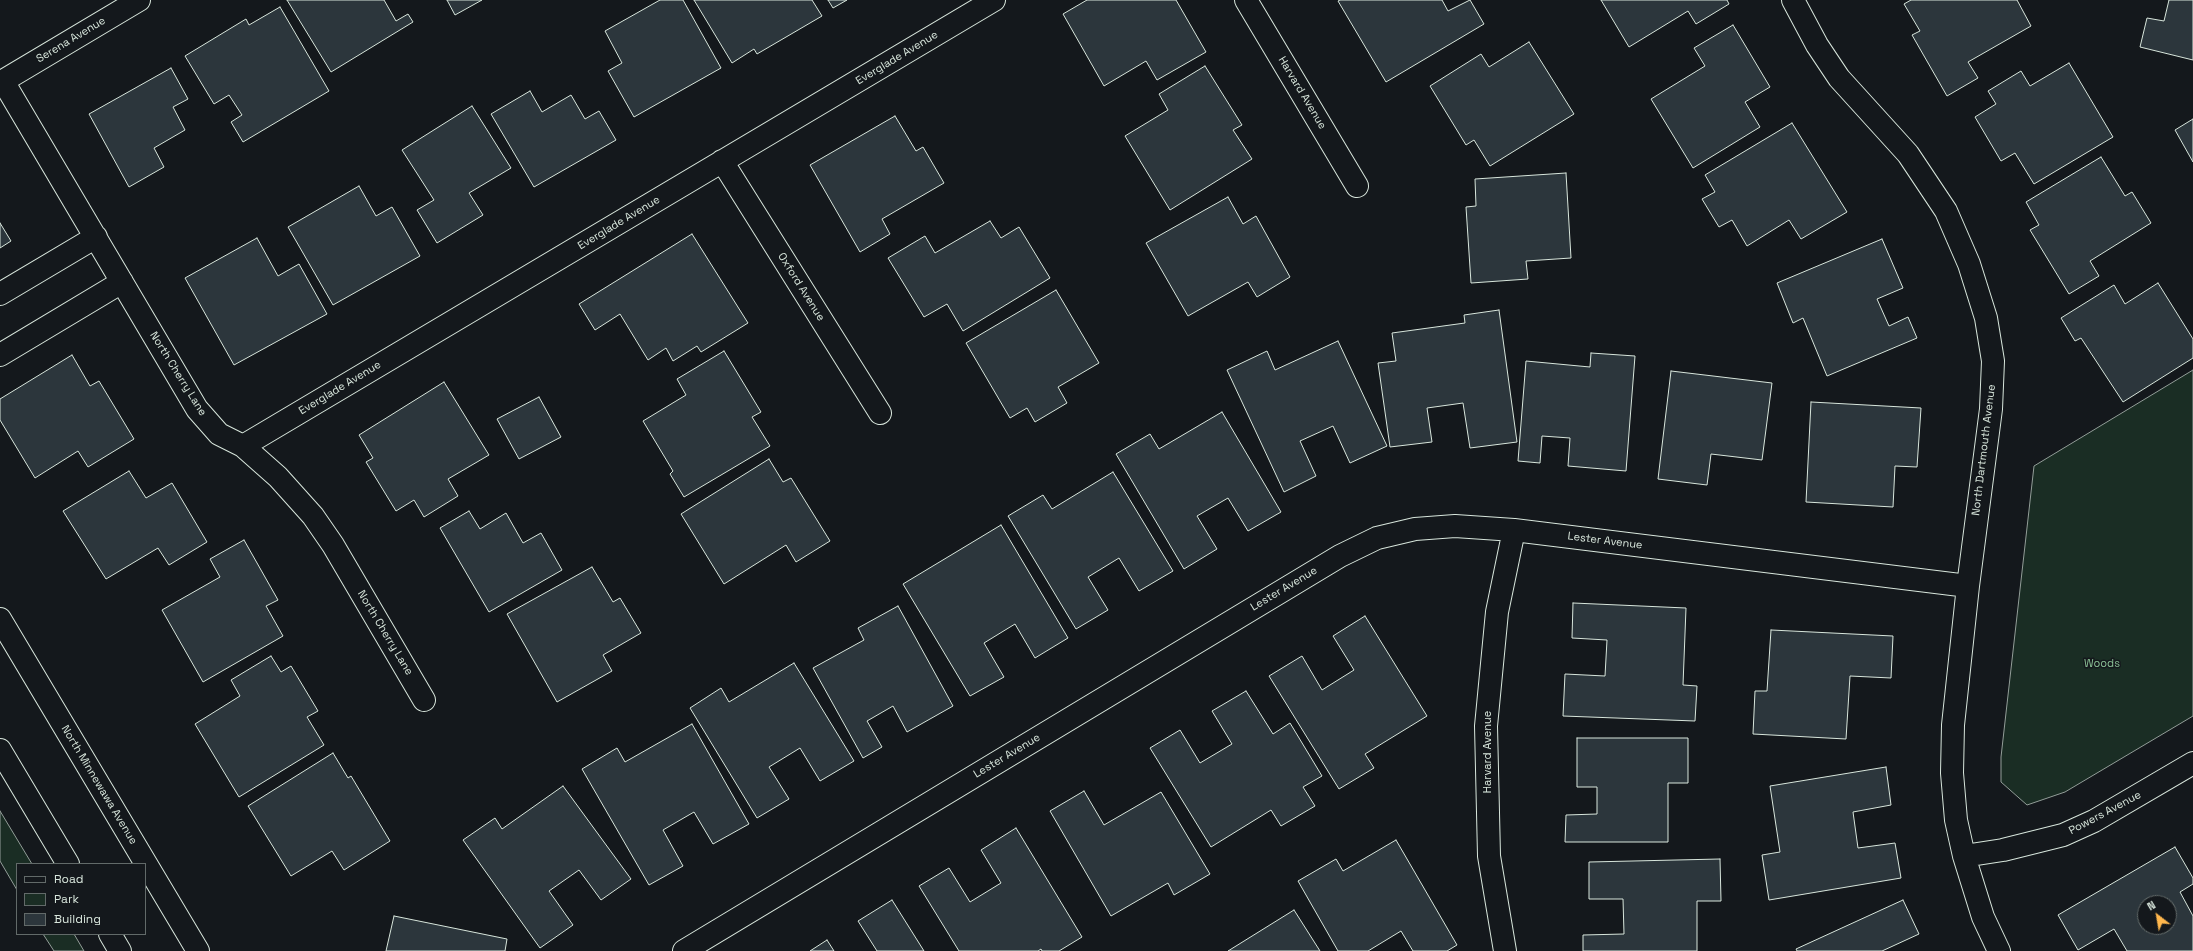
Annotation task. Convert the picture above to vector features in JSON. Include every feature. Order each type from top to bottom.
[{"type":"street","name":"Serena Avenue","points":[[3,81],[139,0]]},
{"type":"street","name":"Everglade Avenue","points":[[243,446],[994,0]]},
{"type":"street","name":"Harvard Avenue","points":[[1246,0],[1357,186]]},
{"type":"street","name":"North Dartmouth Avenue","points":[[1792,0],[1817,45],[1839,78],[1908,154],[1946,211],[1969,264],[1986,318],[1994,360],[1991,409],[1968,586],[1953,725],[1952,773],[1956,820],[1964,856],[1983,917],[1999,951]]},
{"type":"street","name":"North Cherry Lane","points":[[3,81],[197,409],[219,434],[243,446],[278,476],[313,516],[333,545],[424,700]]},
{"type":"street","name":"Oxford Avenue","points":[[722,162],[880,414]]},
{"type":"street","points":[[0,294],[96,237]]},
{"type":"street","points":[[0,355],[122,282]]},
{"type":"street","name":"Lester Avenue","points":[[684,951],[1340,556],[1377,538],[1415,529],[1455,526],[1514,530],[1968,586]]},
{"type":"street","name":"Harvard Avenue","points":[[1505,951],[1489,856],[1486,726],[1498,612],[1514,530]]},
{"type":"street","name":"North Minnewawa Avenue","points":[[0,619],[146,863]]},
{"type":"street","points":[[0,750],[67,863]]},
{"type":"street","name":"Powers Avenue","points":[[1964,856],[2003,850],[2064,835],[2094,821],[2193,763]]},
{"type":"street","name":"North Minnewawa Avenue","points":[[146,864],[198,951]]},
{"type":"street","points":[[111,935],[120,951]]},
{"type":"green space","name":"Woods","points":[[2193,370],[2193,716],[2065,792],[2027,805],[2001,782],[2001,757],[2034,466]]},
{"type":"green space","points":[[0,811],[31,863],[16,863],[16,888],[0,861]]},
{"type":"green space","points":[[44,935],[75,935],[84,951],[54,951]]},
{"type":"building","points":[[287,0],[384,0],[396,21],[408,14],[413,22],[331,72]]},
{"type":"building","points":[[447,0],[482,0],[455,15]]},
{"type":"building","points":[[660,0],[683,0],[721,68],[634,117],[608,71],[622,63],[605,31]]},
{"type":"building","points":[[694,0],[812,0],[822,16],[757,54],[754,49],[732,63]]},
{"type":"building","points":[[828,0],[847,0],[833,8]]},
{"type":"building","points":[[1087,0],[1176,0],[1206,52],[1157,80],[1146,61],[1104,86],[1063,14]]},
{"type":"building","points":[[1442,0],[1448,11],[1470,0],[1484,24],[1386,82],[1338,1]]},
{"type":"building","points":[[1601,0],[1727,0],[1729,4],[1696,24],[1688,11],[1629,47]]},
{"type":"building","points":[[1911,0],[2017,0],[2031,26],[1968,62],[1978,78],[1947,96],[1912,35],[1920,31],[1904,4]]},
{"type":"building","points":[[2169,0],[2193,0],[2193,60],[2140,47],[2147,18],[2164,21]]},
{"type":"building","points":[[280,7],[329,91],[243,142],[231,122],[242,115],[229,95],[214,104],[185,56],[246,19],[249,25]]},
{"type":"building","points":[[1733,25],[1770,87],[1745,102],[1760,127],[1693,168],[1651,99],[1705,66],[1694,48]]},
{"type":"building","points":[[1529,42],[1574,114],[1490,166],[1474,140],[1466,145],[1430,86],[1481,54],[1489,67]]},
{"type":"building","points":[[2069,63],[2113,137],[2034,184],[2015,153],[2001,161],[1975,117],[1996,104],[1988,91],[2021,71],[2030,86]]},
{"type":"building","points":[[1205,66],[1242,125],[1233,130],[1252,159],[1170,210],[1125,136],[1168,110],[1159,94]]},
{"type":"building","points":[[171,68],[188,99],[173,107],[185,130],[154,148],[164,167],[129,187],[89,114]]},
{"type":"building","points":[[530,91],[542,112],[571,95],[585,119],[599,111],[616,140],[534,187],[491,114]]},
{"type":"building","points":[[472,106],[511,168],[469,193],[483,215],[437,243],[417,210],[434,200],[402,150]]},
{"type":"building","points":[[895,116],[916,151],[923,147],[944,183],[882,219],[890,234],[860,252],[810,165]]},
{"type":"building","points":[[2193,119],[2193,162],[2175,130]]},
{"type":"building","points":[[1792,123],[1847,212],[1801,239],[1789,220],[1747,246],[1732,220],[1719,227],[1702,199],[1715,192],[1705,175]]},
{"type":"building","points":[[2101,157],[2125,196],[2132,192],[2151,223],[2090,261],[2099,276],[2069,294],[2030,230],[2039,225],[2026,202]]},
{"type":"building","points":[[1566,173],[1571,258],[1526,261],[1528,279],[1471,283],[1466,207],[1476,206],[1475,179]]},
{"type":"building","points":[[359,186],[376,216],[392,207],[420,256],[333,305],[288,227]]},
{"type":"building","points":[[1228,197],[1243,224],[1256,216],[1290,277],[1257,297],[1248,282],[1188,316],[1146,243]]},
{"type":"building","points":[[990,221],[1001,238],[1019,227],[1050,278],[963,331],[947,304],[924,317],[888,258],[925,236],[935,253]]},
{"type":"building","points":[[0,223],[11,241],[0,248]]},
{"type":"building","points":[[692,234],[748,323],[701,352],[697,346],[673,361],[666,348],[648,360],[620,314],[595,330],[579,304]]},
{"type":"building","points":[[257,238],[278,276],[299,264],[327,314],[234,365],[185,278]]},
{"type":"building","points":[[1882,239],[1903,288],[1877,299],[1889,326],[1908,317],[1917,338],[1827,376],[1803,318],[1793,323],[1777,283]]},
{"type":"building","points":[[2158,283],[2193,339],[2193,358],[2123,402],[2081,338],[2075,341],[2061,318],[2114,285],[2125,304]]},
{"type":"building","points":[[1056,290],[1099,363],[1058,387],[1067,403],[1035,422],[1027,408],[1010,418],[966,343]]},
{"type":"building","points":[[1499,310],[1517,442],[1470,448],[1463,403],[1427,408],[1432,442],[1390,447],[1378,363],[1396,361],[1392,333],[1465,323],[1464,315]]},
{"type":"building","points":[[1338,341],[1387,446],[1350,463],[1333,426],[1300,441],[1316,476],[1284,492],[1227,370],[1267,351],[1275,370]]},
{"type":"building","points":[[724,351],[761,412],[752,417],[770,446],[684,497],[670,474],[673,471],[643,421],[686,395],[677,379]]},
{"type":"building","points":[[1591,353],[1635,356],[1626,471],[1568,466],[1570,438],[1542,436],[1540,463],[1518,461],[1526,361],[1590,367]]},
{"type":"building","points":[[72,355],[90,386],[99,381],[134,439],[88,467],[78,451],[35,478],[0,420],[0,399]]},
{"type":"building","points":[[1671,371],[1772,383],[1762,460],[1711,454],[1707,485],[1658,479]]},
{"type":"building","points":[[444,382],[489,455],[448,479],[458,496],[424,517],[414,500],[396,511],[366,462],[373,458],[359,435]]},
{"type":"building","points":[[539,397],[561,437],[519,459],[497,419]]},
{"type":"building","points":[[1811,402],[1921,408],[1917,467],[1895,466],[1893,507],[1806,502]]},
{"type":"building","points":[[1222,412],[1281,512],[1248,531],[1228,498],[1197,516],[1217,549],[1184,569],[1116,454],[1150,434],[1159,449]]},
{"type":"building","points":[[769,459],[783,482],[791,478],[830,541],[796,562],[786,545],[724,584],[681,514]]},
{"type":"building","points":[[129,471],[146,498],[172,483],[207,542],[169,565],[158,548],[106,579],[63,511]]},
{"type":"building","points":[[1113,472],[1173,571],[1139,591],[1119,558],[1088,577],[1108,610],[1076,629],[1008,516],[1043,495],[1052,509]]},
{"type":"building","points":[[469,511],[480,529],[506,513],[523,543],[541,533],[562,570],[489,612],[440,528]]},
{"type":"building","points":[[1001,525],[1068,638],[1035,658],[1015,624],[984,643],[1004,677],[970,696],[903,584]]},
{"type":"building","points":[[244,540],[278,600],[266,606],[283,636],[203,682],[162,610],[220,577],[210,559]]},
{"type":"building","points":[[592,567],[613,602],[620,598],[641,633],[603,655],[612,671],[557,702],[507,614]]},
{"type":"building","points":[[1573,603],[1686,608],[1683,685],[1697,686],[1695,721],[1563,716],[1565,674],[1605,676],[1607,640],[1572,638]]},
{"type":"building","points":[[898,606],[953,706],[907,732],[893,706],[867,721],[882,747],[863,758],[813,668],[864,640],[858,628]]},
{"type":"building","points":[[1365,616],[1427,716],[1365,754],[1374,768],[1339,789],[1269,676],[1302,656],[1322,690],[1354,670],[1333,636]]},
{"type":"building","points":[[1771,630],[1893,636],[1891,678],[1850,676],[1846,739],[1753,734],[1755,691],[1767,691]]},
{"type":"building","points":[[271,656],[281,672],[291,666],[318,711],[307,717],[324,745],[239,797],[195,724],[240,696],[231,680]]},
{"type":"building","points":[[794,663],[854,761],[820,781],[800,748],[769,767],[789,799],[757,818],[690,708],[721,688],[729,702]]},
{"type":"building","points":[[1246,691],[1273,734],[1290,723],[1322,776],[1303,787],[1315,806],[1281,826],[1271,810],[1211,847],[1150,748],[1180,730],[1200,763],[1232,744],[1212,711]]},
{"type":"building","points":[[692,724],[749,824],[713,844],[694,812],[663,830],[683,866],[649,885],[582,769],[617,748],[625,762]]},
{"type":"building","points":[[1577,738],[1688,738],[1688,783],[1668,783],[1668,842],[1565,842],[1566,815],[1597,814],[1597,787],[1577,787]]},
{"type":"building","points":[[333,753],[348,778],[351,776],[390,841],[344,870],[332,851],[291,876],[248,806]]},
{"type":"building","points":[[1886,767],[1891,805],[1853,812],[1858,848],[1895,843],[1901,878],[1769,900],[1762,855],[1780,852],[1770,786]]},
{"type":"building","points":[[563,786],[631,879],[601,900],[579,870],[549,891],[573,925],[540,948],[463,840],[495,818],[502,829]]},
{"type":"building","points":[[1084,791],[1104,825],[1161,792],[1210,874],[1174,895],[1168,883],[1111,916],[1050,811]]},
{"type":"building","points":[[1016,828],[1082,937],[1059,951],[1042,951],[1041,949],[1038,951],[959,951],[919,886],[949,868],[970,902],[1001,883],[981,850]]},
{"type":"building","points":[[1396,840],[1457,945],[1447,951],[1413,951],[1401,931],[1368,951],[1338,951],[1298,881],[1336,859],[1343,871]]},
{"type":"building","points":[[2175,847],[2193,878],[2193,884],[2180,892],[2193,916],[2193,951],[2127,951],[2114,929],[2078,950],[2058,915]]},
{"type":"building","points":[[1720,859],[1721,901],[1697,901],[1697,951],[1583,951],[1583,935],[1624,934],[1623,899],[1589,899],[1589,862]]},
{"type":"building","points":[[892,900],[924,951],[877,951],[858,921]]},
{"type":"building","points":[[1903,900],[1919,934],[1882,951],[1797,951],[1796,949]]},
{"type":"building","points":[[1294,910],[1320,951],[1228,951]]},
{"type":"building","points":[[394,916],[507,939],[505,951],[386,951]]},
{"type":"building","points":[[827,940],[834,951],[810,951]]}]
